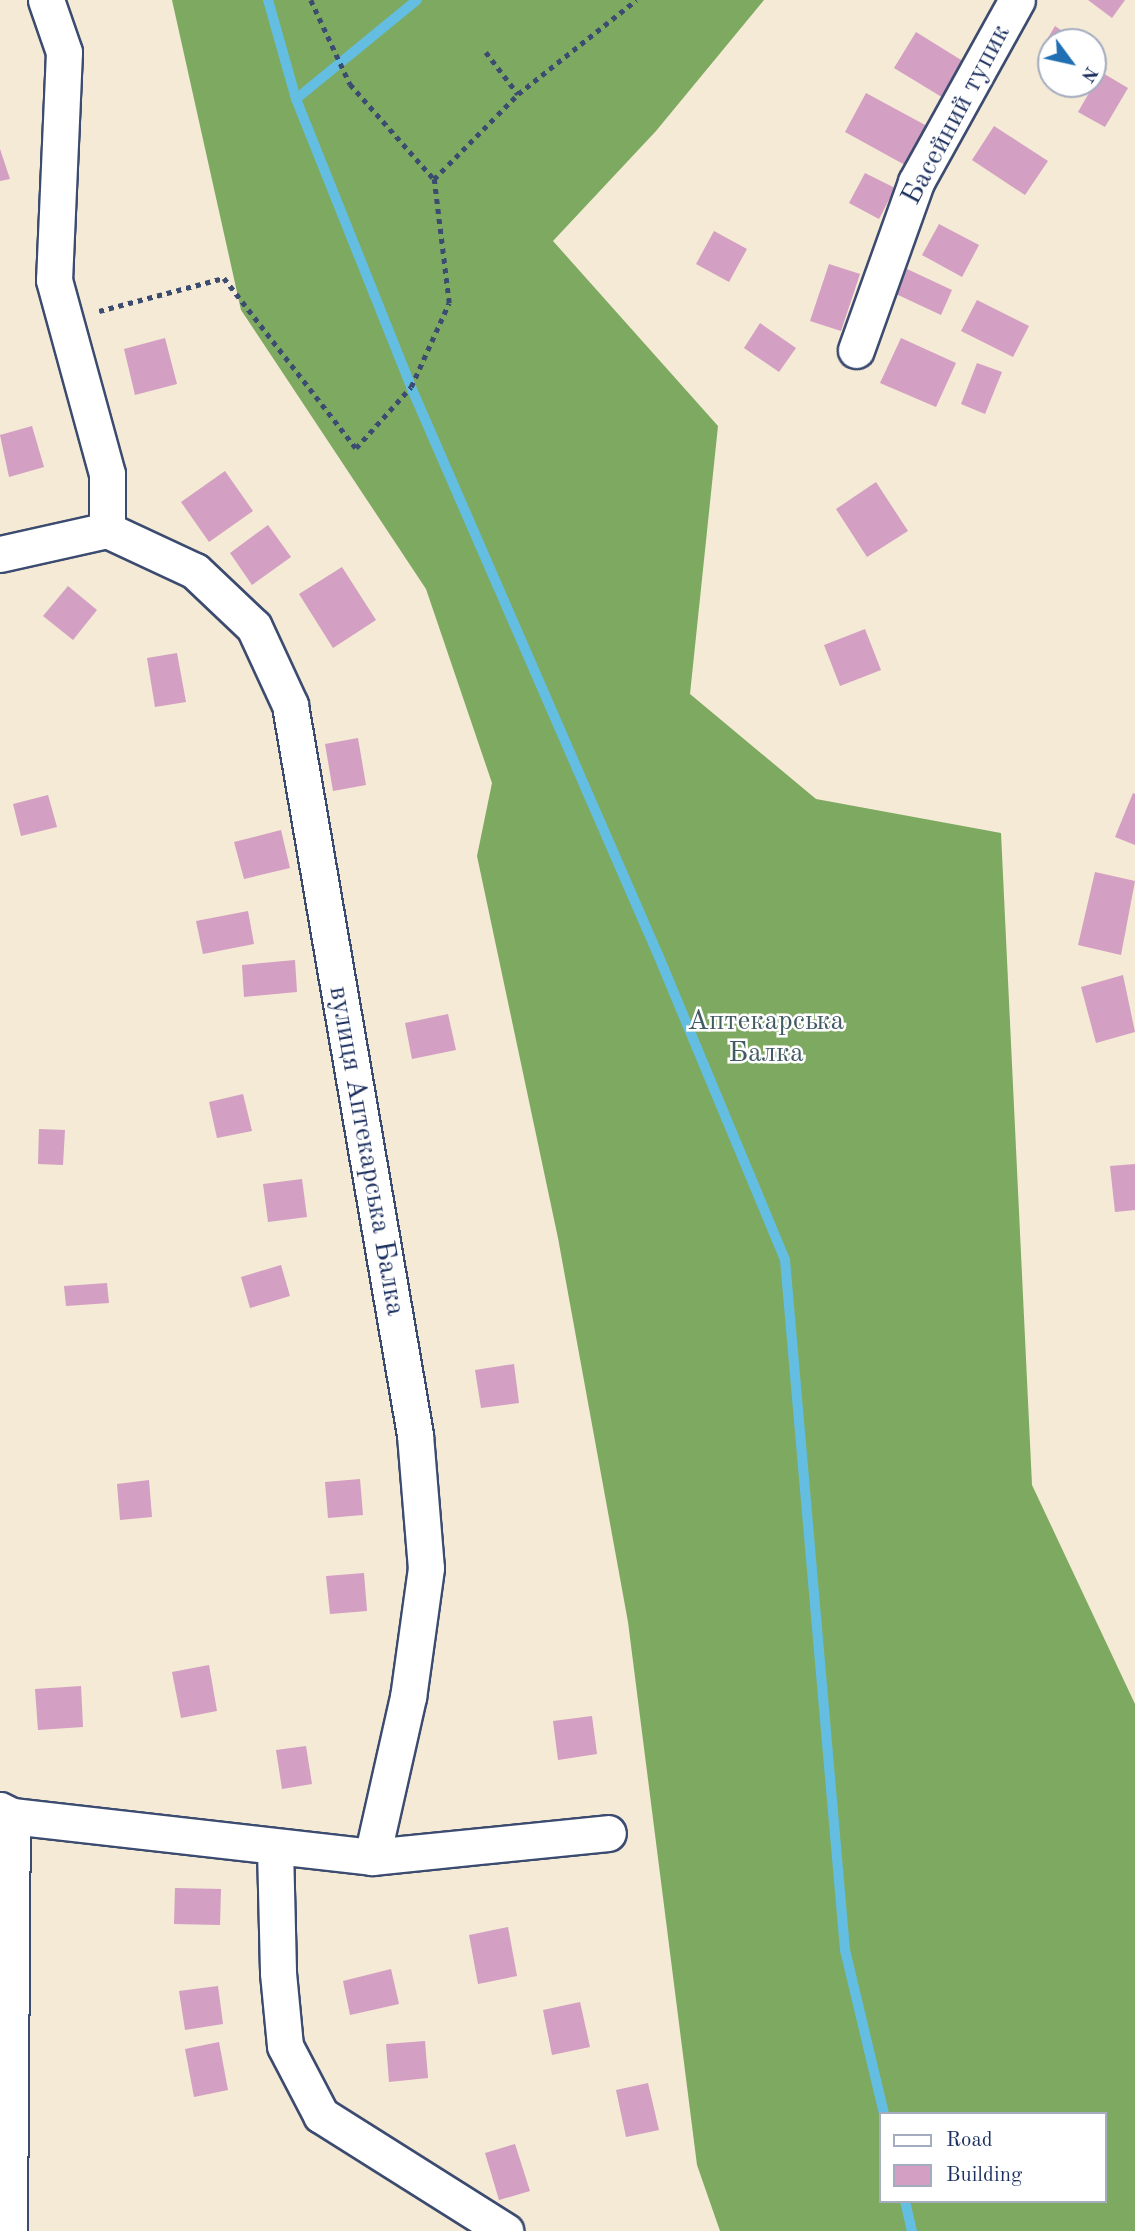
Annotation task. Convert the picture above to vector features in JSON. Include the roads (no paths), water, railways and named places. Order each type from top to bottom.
[{"type":"street","points":[[0,554],[107,530],[107,474],[54,280],[64,52],[46,0]]},
{"type":"street","name":"Басейний тупик","points":[[856,350],[916,182],[1017,0]]},
{"type":"street","name":"вулиця Аптекарська Балка","points":[[107,530],[195,571],[254,627],[290,705],[415,1435],[426,1568],[408,1697],[372,1857]]},
{"type":"street","points":[[9,2231],[6,1813],[275,1848],[372,1857],[608,1833]]},
{"type":"street","points":[[275,1848],[278,1973],[285,2046],[321,2115],[505,2231]]},
{"type":"waterway","points":[[268,0],[296,99],[411,387],[659,957],[785,1260],[845,1950],[884,2112]]},
{"type":"waterway","points":[[296,99],[417,0]]},
{"type":"waterway","points":[[905,2203],[912,2231]]},
{"type":"park label","name":"Аптекарська Балка","points":[[766,1038]]}]
